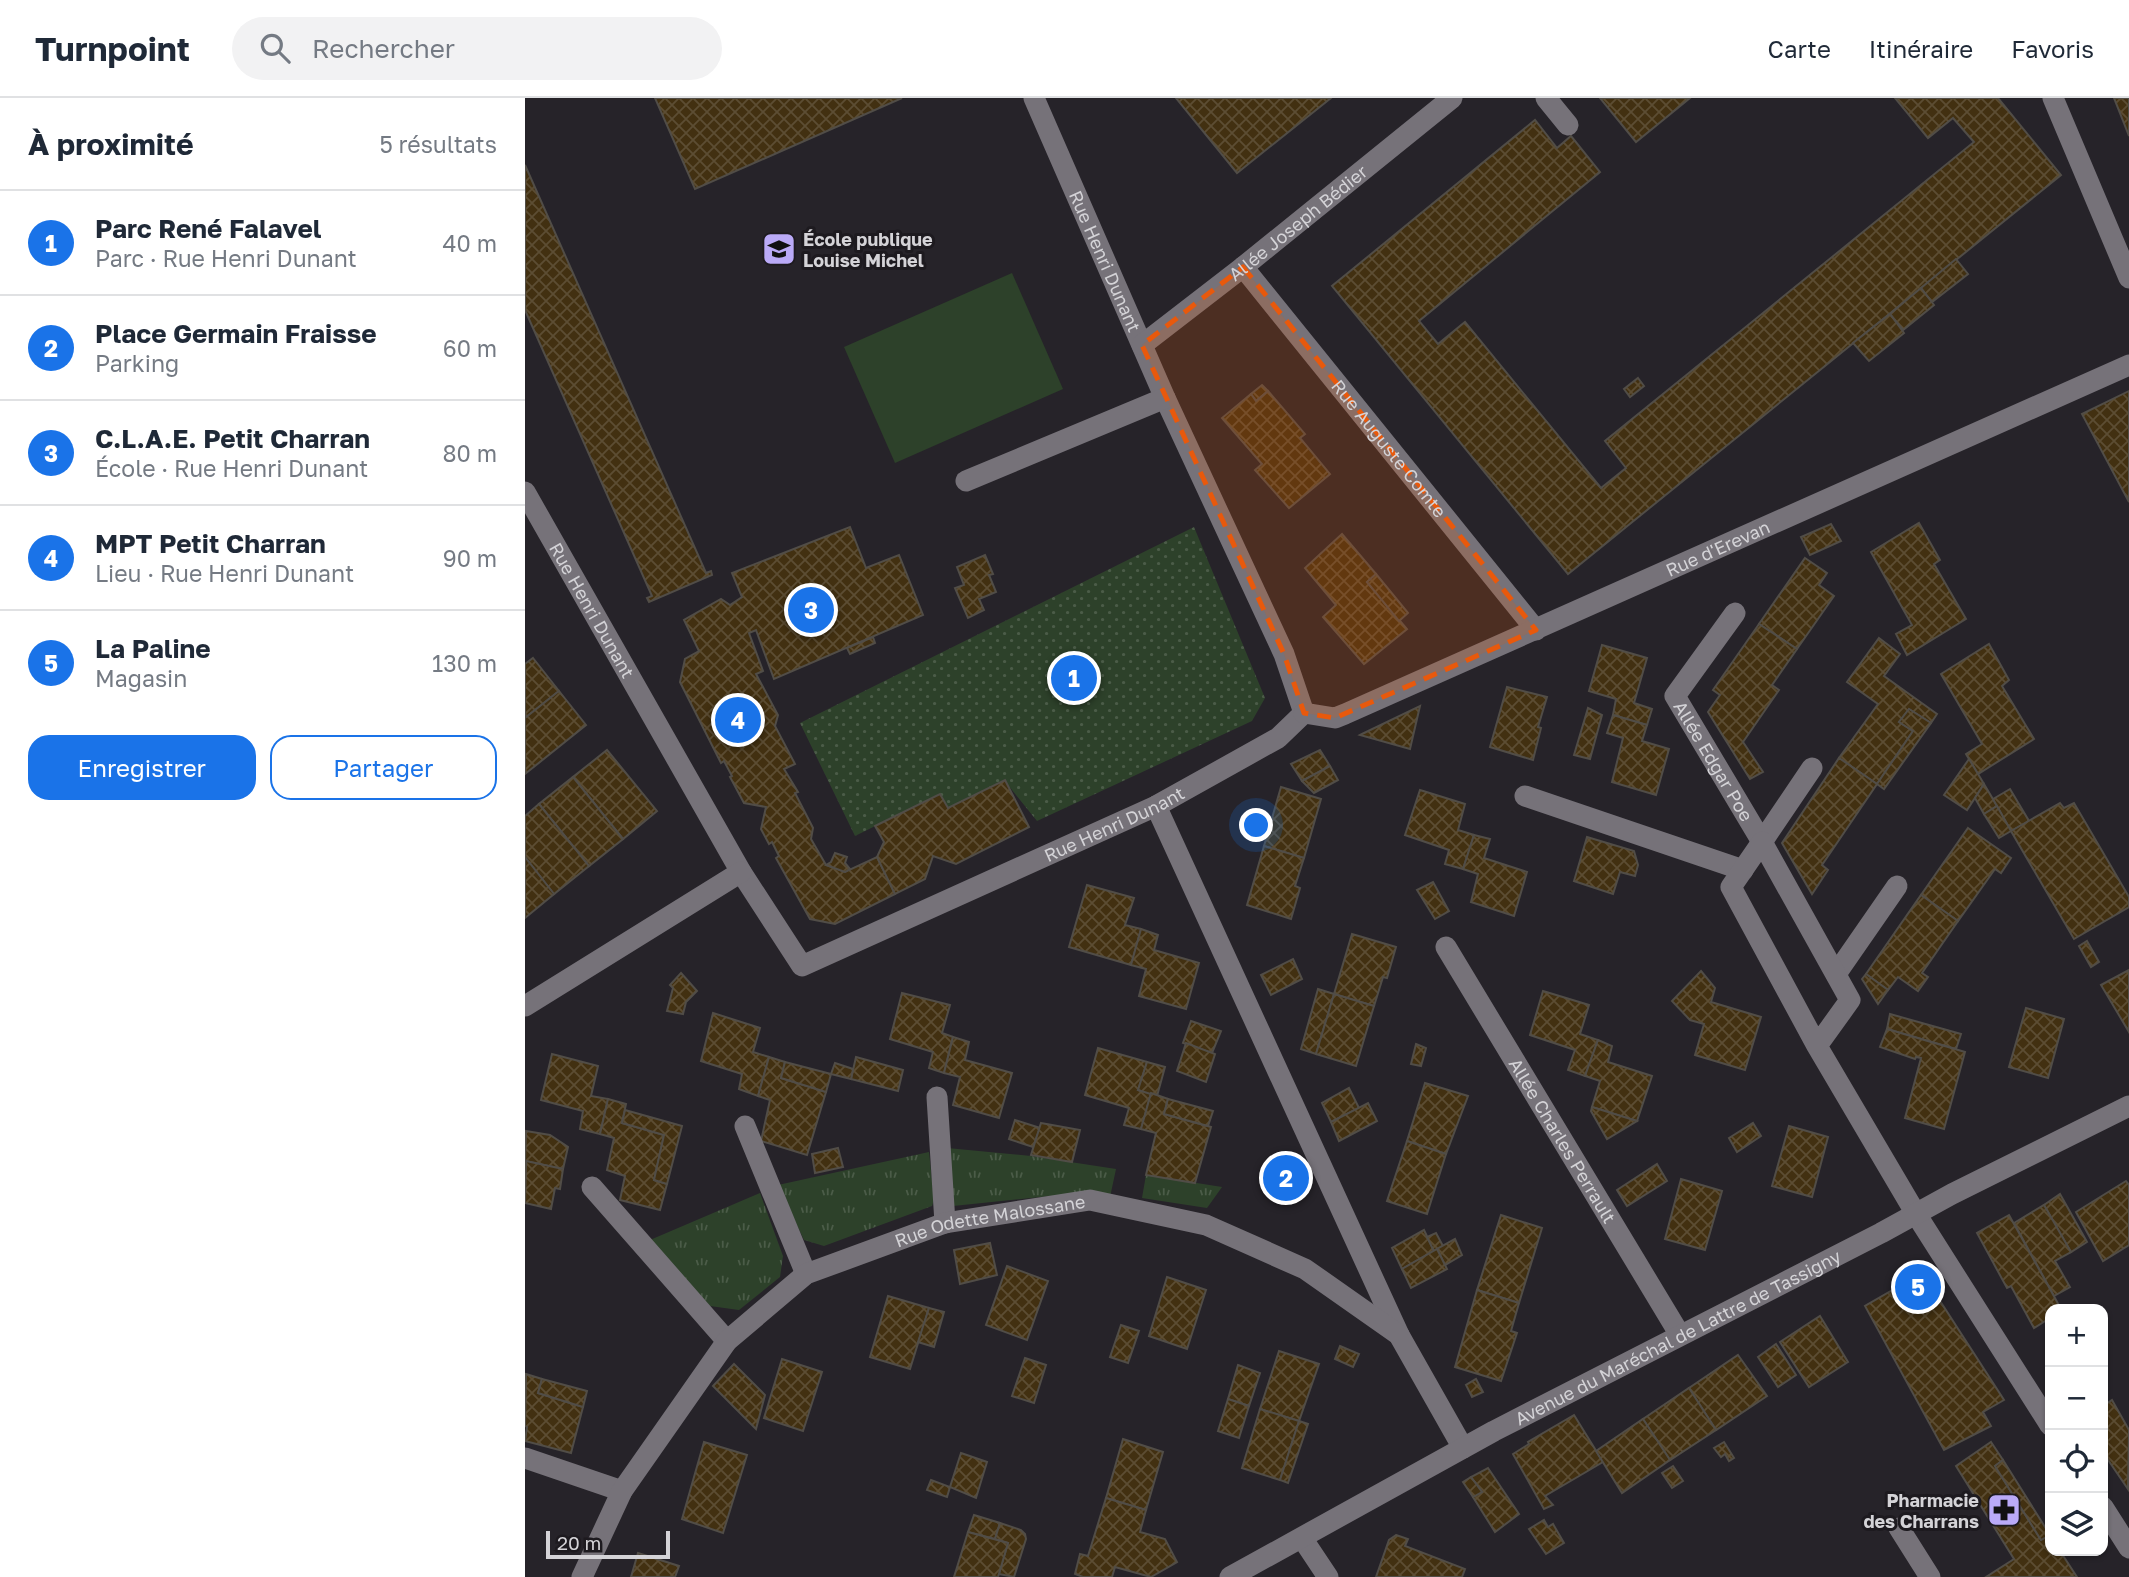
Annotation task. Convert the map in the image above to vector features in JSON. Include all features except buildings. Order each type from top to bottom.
[{"type":"street","name":"Rue Henri Dunant","points":[[525,492],[741,872],[802,965],[1156,806],[1278,738],[1304,713],[1284,654],[1165,398],[1034,98]]},
{"type":"street","name":"Allée Joseph Bédier","points":[[1142,345],[1452,98]]},
{"type":"street","points":[[1546,98],[1568,125]]},
{"type":"street","points":[[2053,98],[2129,278]]},
{"type":"street","name":"Rue Auguste Comte","points":[[1243,267],[1536,630]]},
{"type":"street","name":"Rue d'Erevan","points":[[1304,713],[1335,718],[2129,365]]},
{"type":"street","points":[[966,481],[1165,398]]},
{"type":"street","name":"Allée Edgar Poe","points":[[1735,613],[1675,696],[1762,842],[1850,1000],[1817,1046]]},
{"type":"street","name":"Allée Edgar Poe","points":[[1812,768],[1731,887],[1817,1046],[1916,1214],[2045,1417]]},
{"type":"street","points":[[1525,796],[1743,870]]},
{"type":"street","points":[[1156,806],[1399,1335]]},
{"type":"street","points":[[525,1006],[741,872]]},
{"type":"street","points":[[1836,974],[1897,886]]},
{"type":"street","name":"Allée Charles Perrault","points":[[1446,947],[1680,1335]]},
{"type":"street","points":[[937,1097],[946,1223]]},
{"type":"street","name":"Avenue du Maréchal de Lattre de Tassigny","points":[[1230,1577],[1463,1448],[2129,1106]]},
{"type":"street","points":[[745,1126],[806,1274]]},
{"type":"street","points":[[592,1187],[727,1341]]},
{"type":"street","name":"Rue Odette Malossane","points":[[582,1577],[622,1491],[727,1341],[806,1274],[946,1223],[1090,1200],[1206,1225],[1305,1269],[1399,1335],[1463,1448]]},
{"type":"street","points":[[525,1458],[622,1491]]},
{"type":"street","points":[[2108,1515],[2129,1548]]},
{"type":"street","points":[[1899,1528],[1930,1577]]},
{"type":"street","points":[[1302,1538],[1328,1577]]},
{"type":"highlighted area","points":[[1243,267],[1536,630],[1335,718],[1304,713],[1284,654],[1142,345]]},
{"type":"green space","points":[[1012,273],[1063,389],[895,463],[844,347]]},
{"type":"green space","points":[[1194,527],[1265,698],[1252,721],[1037,821],[1004,780],[948,808],[940,794],[855,836],[800,723]]},
{"type":"green space","points":[[947,1148],[1031,1156],[1116,1169],[1110,1197],[1051,1196],[953,1206]]},
{"type":"green space","points":[[929,1152],[934,1200],[932,1206],[824,1246],[804,1240],[778,1185]]},
{"type":"green space","points":[[1146,1175],[1222,1187],[1207,1208],[1142,1198]]},
{"type":"green space","points":[[760,1193],[783,1256],[780,1277],[739,1310],[710,1306],[650,1240]]},
{"type":"place","name":"École publique Louise Michel","points":[[779,249]]},
{"type":"place","name":"C.L.A.E. Petit Charran","points":[[811,610]]},
{"type":"place","name":"Parc René Falavel","points":[[1074,678]]},
{"type":"place","name":"MPT Petit Charran","points":[[738,720]]},
{"type":"place","name":"Place Germain Fraisse","points":[[1286,1178]]},
{"type":"place","name":"La Paline","points":[[1918,1287]]},
{"type":"place","name":"Pharmacie des Charrans","points":[[2004,1510]]}]
